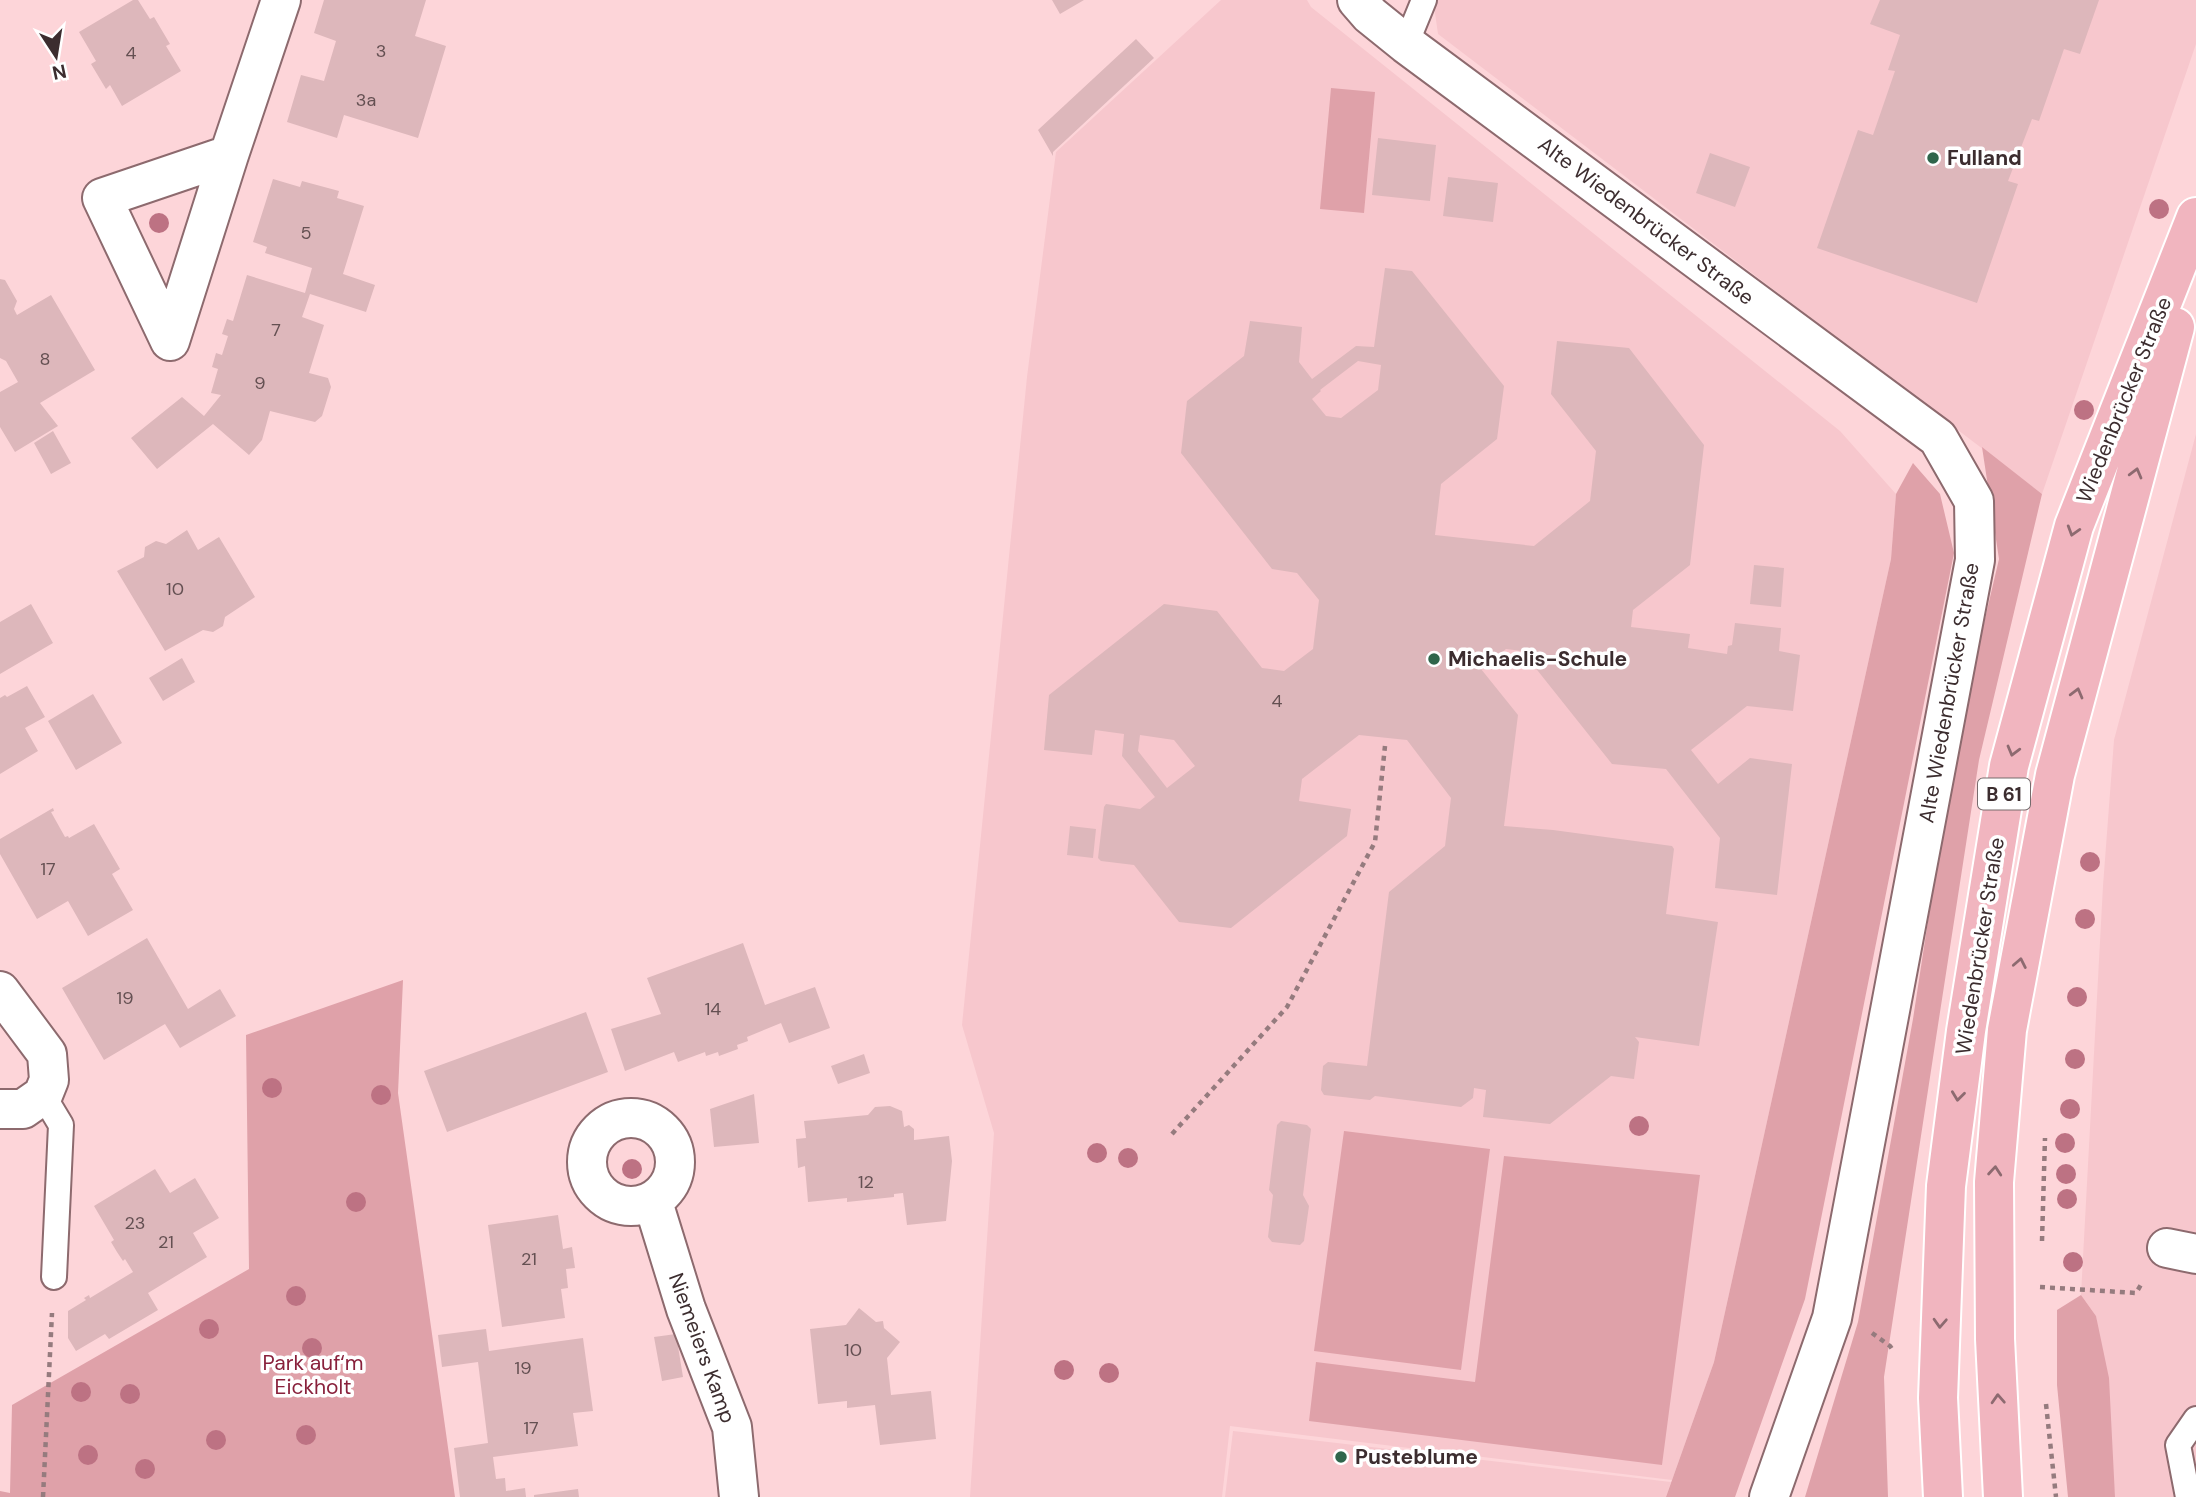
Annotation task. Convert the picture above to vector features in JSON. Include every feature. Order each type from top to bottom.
[{"type":"main road","name":"Wiedenbrücker Straße","points":[[1943,1497],[1938,1398],[1947,1186],[1966,1031],[2009,766],[2074,526],[2196,217]]},
{"type":"main road","name":"Wiedenbrücker Straße","points":[[2003,1497],[1995,1339],[1994,1182],[2007,1030],[2055,775],[2196,247]]},
{"type":"street","points":[[229,155],[102,198],[170,341],[281,0]]},
{"type":"street","name":"Alte Wiedenbrücker Straße","points":[[1357,0],[1370,15],[1406,44],[1938,438],[1974,501],[1975,560],[1832,1318],[1769,1497]]},
{"type":"street","points":[[0,991],[47,1054],[49,1080],[43,1095],[23,1110],[0,1109]]},
{"type":"street","name":"Niemeiers Kamp","points":[[653,1202],[687,1309],[732,1427],[739,1497]]},
{"type":"lane","points":[[1406,44],[1424,0]]},
{"type":"lane","points":[[43,1095],[61,1125],[54,1277]]},
{"type":"lane","points":[[2188,1497],[2178,1445],[2196,1419]]},
{"type":"path","points":[[1172,1134],[1287,1007],[1375,842],[1385,746]]},
{"type":"path","points":[[2042,1245],[2046,1133]]},
{"type":"path","points":[[2041,1299],[2040,1287],[2136,1293],[2181,1251]]},
{"type":"path","points":[[43,1497],[54,1277]]},
{"type":"path","points":[[2045,1399],[2056,1497]]},
{"type":"shaded area","name":"Michaelis-Schule","points":[[1221,0],[1307,0],[1311,7],[1840,431],[1896,494],[1891,559],[1714,1362],[1672,1480],[1230,1426],[1222,1497],[970,1497],[994,1133],[962,1025],[1027,377],[1056,152]]},
{"type":"shaded area","points":[[1436,0],[2196,0],[2196,44],[2042,494],[1438,34],[1434,6]]},
{"type":"shaded area","points":[[2196,434],[2196,1497],[2115,1497],[2096,1316],[2081,1295],[2103,886],[2114,740]]},
{"type":"shaded area","name":"Pusteblume","points":[[1233,1431],[1671,1482],[1666,1497],[1225,1497]]},
{"type":"green space","points":[[1331,88],[1375,92],[1364,213],[1320,209]]},
{"type":"green space","points":[[1982,447],[2042,494],[1979,760],[1938,1025],[1884,1377],[1888,1497],[1805,1497],[1858,1322],[1913,1019],[1954,751],[1999,559]]},
{"type":"green space","points":[[1913,463],[1940,494],[1954,553],[1805,1299],[1735,1497],[1666,1497],[1714,1362],[1891,559],[1896,494]]},
{"type":"green space","name":"Park auf‘m Eickholt","points":[[403,980],[398,1093],[455,1497],[0,1497],[0,1491],[10,1493],[12,1405],[249,1269],[246,1035]]},
{"type":"green space","points":[[1344,1131],[1490,1149],[1461,1370],[1314,1351]]},
{"type":"green space","points":[[1504,1156],[1700,1175],[1662,1465],[1309,1421],[1316,1362],[1475,1382]]},
{"type":"green space","points":[[2081,1295],[2096,1316],[2109,1378],[2115,1497],[2068,1497],[2057,1385],[2057,1310]]},
{"type":"building","points":[[133,0],[138,0],[150,19],[154,17],[170,44],[166,46],[181,71],[122,106],[110,85],[106,89],[91,64],[96,61],[79,32]]},
{"type":"building","points":[[324,0],[426,0],[415,36],[446,46],[418,138],[344,115],[337,138],[287,122],[301,75],[324,81],[336,41],[314,33]]},
{"type":"building","points":[[1052,0],[1084,0],[1060,14]]},
{"type":"building","name":"Fulland","points":[[1880,0],[2099,0],[2080,54],[2064,49],[2039,121],[2032,119],[2008,181],[2018,184],[1977,303],[1817,248],[1858,130],[1873,135],[1895,71],[1888,70],[1900,35],[1870,24]]},
{"type":"building","points":[[1136,39],[1154,58],[1053,152],[1053,156],[1038,130]]},
{"type":"building","points":[[1378,138],[1436,145],[1430,201],[1372,195]]},
{"type":"building","points":[[1710,153],[1750,167],[1735,207],[1696,193]]},
{"type":"building","points":[[1448,177],[1498,183],[1493,222],[1443,216]]},
{"type":"building","points":[[273,179],[300,187],[302,181],[339,191],[337,198],[364,206],[343,274],[375,285],[366,312],[310,294],[302,317],[324,325],[309,373],[328,378],[331,387],[322,416],[315,422],[270,411],[262,440],[249,455],[213,424],[157,469],[131,438],[182,397],[204,416],[221,395],[211,393],[218,369],[212,367],[216,353],[222,355],[228,336],[222,334],[227,319],[233,321],[247,275],[305,293],[312,268],[265,253],[267,247],[253,242]]},
{"type":"building","points":[[1385,268],[1412,271],[1504,386],[1497,439],[1441,484],[1435,535],[1534,546],[1590,501],[1596,451],[1551,394],[1557,341],[1629,348],[1704,445],[1690,565],[1633,610],[1631,627],[1690,634],[1688,648],[1727,654],[1728,646],[1732,645],[1735,623],[1781,628],[1779,651],[1800,655],[1793,711],[1747,706],[1691,750],[1718,784],[1750,758],[1792,764],[1777,895],[1715,888],[1720,838],[1666,769],[1612,764],[1522,651],[1506,649],[1481,669],[1518,715],[1504,826],[1672,846],[1674,849],[1666,914],[1718,922],[1699,1046],[1635,1037],[1639,1042],[1634,1079],[1611,1076],[1550,1124],[1483,1117],[1486,1090],[1474,1088],[1473,1098],[1461,1107],[1375,1096],[1370,1100],[1324,1095],[1321,1090],[1323,1066],[1328,1062],[1367,1066],[1389,892],[1445,846],[1451,798],[1407,740],[1359,735],[1302,779],[1299,801],[1351,809],[1347,836],[1231,928],[1179,922],[1134,865],[1101,861],[1098,858],[1106,804],[1140,809],[1155,797],[1122,756],[1124,734],[1095,730],[1092,755],[1044,750],[1049,695],[1164,604],[1217,611],[1262,668],[1284,671],[1313,649],[1319,600],[1297,573],[1272,569],[1181,453],[1187,401],[1244,356],[1250,321],[1302,327],[1299,362],[1312,379],[1356,346],[1374,347]],"holes":[[[1358,361],[1381,365],[1378,390],[1341,418],[1326,416],[1312,399]],[[1140,735],[1174,740],[1195,766],[1167,788],[1138,751]]]},
{"type":"building","points":[[0,279],[5,280],[17,301],[14,309],[17,315],[51,295],[95,370],[40,403],[58,426],[15,452],[0,427],[0,392],[18,382],[6,361],[0,358]]},
{"type":"building","points":[[53,431],[71,463],[51,474],[34,443]]},
{"type":"building","points":[[187,530],[198,550],[219,537],[255,597],[225,617],[223,626],[213,632],[203,630],[165,651],[117,571],[144,557],[145,547],[156,541],[166,544]]},
{"type":"building","points":[[1754,565],[1784,568],[1781,607],[1750,604]]},
{"type":"building","points":[[31,604],[53,643],[0,674],[0,622]]},
{"type":"building","points":[[182,658],[195,682],[163,701],[149,678]]},
{"type":"building","points":[[27,686],[45,717],[25,728],[38,751],[0,774],[0,698]]},
{"type":"building","points":[[93,694],[122,743],[76,770],[48,721]]},
{"type":"building","points":[[53,808],[54,811],[51,812],[65,837],[69,838],[94,824],[120,869],[112,874],[133,910],[88,936],[68,901],[37,919],[0,854],[0,839]]},
{"type":"building","points":[[1070,826],[1096,829],[1093,858],[1067,855]]},
{"type":"building","points":[[147,938],[188,1009],[220,989],[236,1016],[180,1048],[165,1024],[104,1060],[62,988]]},
{"type":"building","points":[[743,943],[765,1005],[815,987],[830,1028],[789,1043],[781,1023],[747,1037],[748,1041],[737,1045],[738,1049],[719,1056],[718,1052],[706,1056],[705,1052],[678,1062],[674,1052],[625,1071],[611,1029],[661,1014],[647,978]]},
{"type":"building","points":[[586,1012],[608,1072],[447,1132],[424,1071]]},
{"type":"building","points":[[864,1054],[870,1073],[838,1084],[831,1066]]},
{"type":"building","points":[[754,1094],[759,1143],[714,1147],[710,1109]]},
{"type":"building","points":[[890,1106],[902,1111],[904,1127],[909,1125],[914,1129],[914,1140],[949,1136],[952,1161],[946,1221],[907,1225],[903,1193],[894,1194],[894,1197],[847,1202],[847,1198],[808,1202],[805,1166],[798,1168],[796,1139],[806,1138],[804,1121],[868,1115],[875,1107]]},
{"type":"building","points":[[1281,1121],[1307,1125],[1311,1129],[1303,1195],[1309,1206],[1304,1241],[1300,1245],[1272,1242],[1268,1237],[1273,1195],[1269,1190],[1277,1125]]},
{"type":"building","points":[[155,1169],[170,1193],[195,1178],[219,1218],[193,1233],[207,1257],[148,1293],[158,1310],[109,1339],[105,1334],[76,1351],[68,1338],[68,1311],[86,1300],[84,1298],[89,1295],[90,1298],[133,1272],[111,1242],[114,1240],[94,1206]]},
{"type":"building","points":[[558,1215],[563,1249],[572,1247],[575,1268],[566,1269],[568,1288],[561,1289],[565,1318],[502,1327],[488,1225]]},
{"type":"building","points":[[859,1308],[876,1322],[883,1321],[884,1328],[900,1342],[887,1358],[891,1395],[931,1391],[936,1439],[880,1445],[875,1405],[847,1408],[847,1401],[818,1404],[810,1329],[846,1325]]},
{"type":"building","points":[[486,1329],[489,1351],[583,1338],[593,1411],[573,1413],[578,1446],[493,1457],[496,1479],[505,1478],[506,1491],[525,1488],[526,1497],[460,1497],[454,1448],[488,1443],[478,1362],[442,1367],[438,1335]]},
{"type":"building","points":[[676,1334],[683,1377],[662,1381],[654,1337]]},
{"type":"building","points":[[578,1489],[579,1497],[534,1497],[534,1495]]},
{"type":"place","name":"Fulland","points":[[1933,158]]},
{"type":"place","name":"Michaelis-Schule","points":[[1434,659]]},
{"type":"place","name":"Pusteblume","points":[[1341,1457]]}]
